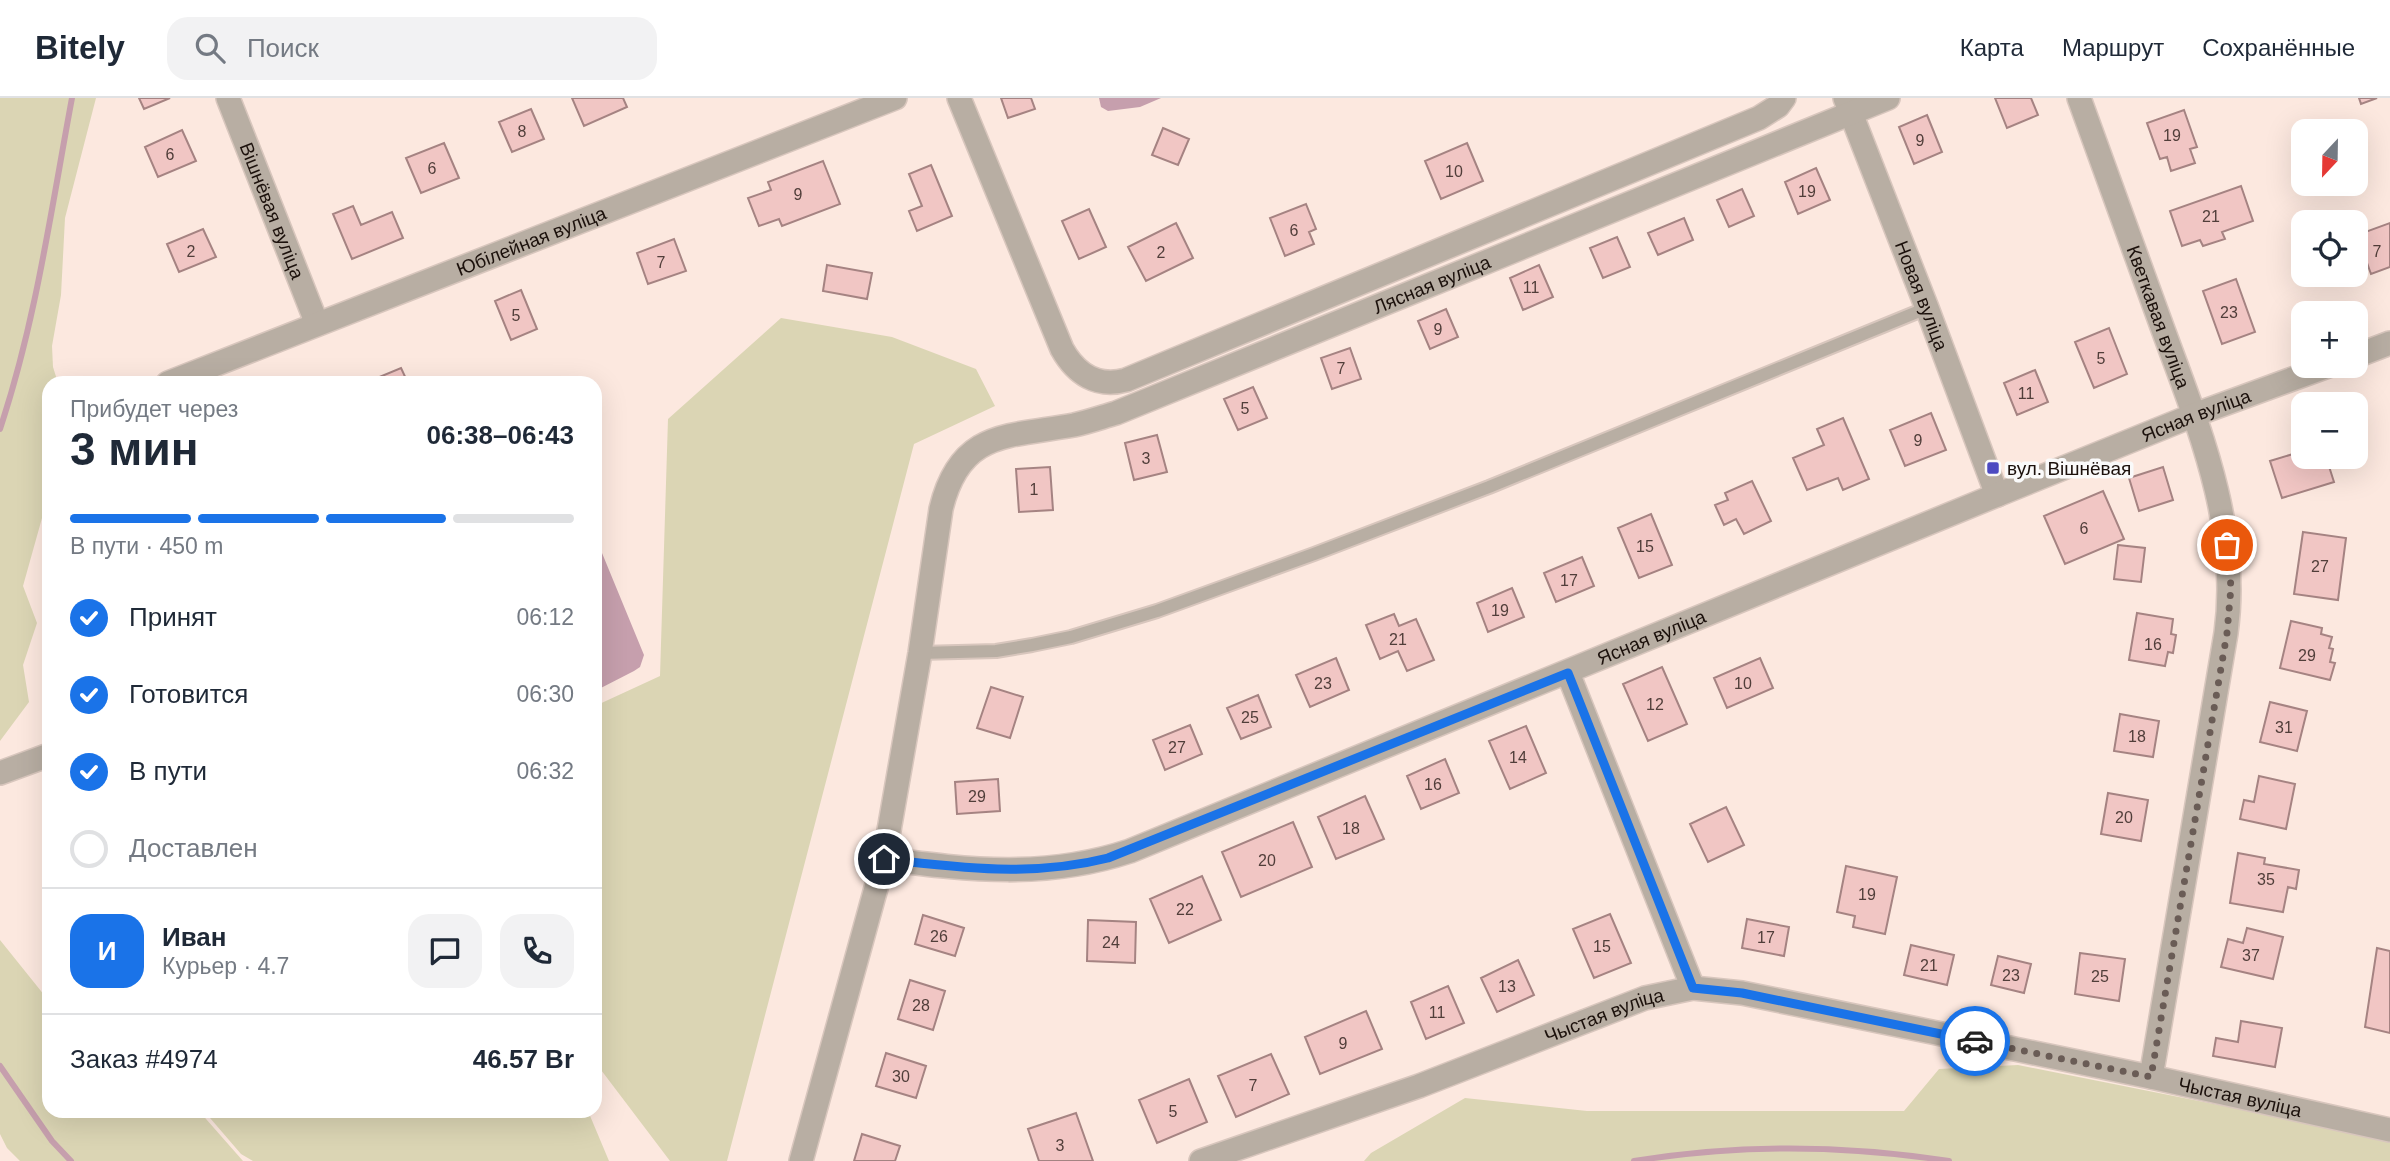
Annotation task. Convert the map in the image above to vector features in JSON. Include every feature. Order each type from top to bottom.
[{"type":"street","name":"Вішнёвая вуліца","points":[[228,98],[317,324]]},
{"type":"street","name":"Юбілейная вуліца","points":[[186,376],[895,98]]},
{"type":"street","name":"Лясная вуліца","points":[[959,98],[1062,349],[1074,368],[1084,376],[1107,383],[1126,380],[1759,118],[1778,106],[1784,98]]},
{"type":"street","name":"Лясная вуліца","points":[[919,653],[945,492],[962,463],[987,442],[1004,435],[1074,425],[1116,413],[1848,106],[1888,98]]},
{"type":"street","name":"Кветкавая вуліца","points":[[2079,98],[2213,472],[2229,560],[2230,610],[2151,1077]]},
{"type":"street","name":"Новая вуліца","points":[[1848,106],[1997,495]]},
{"type":"street","points":[[2368,351],[2390,343]]},
{"type":"street","name":"Ясная вуліца","points":[[884,859],[954,868],[1014,871],[1065,867],[1108,858],[1568,673],[2194,415],[2295,378]]},
{"type":"street","points":[[801,1161],[884,859],[919,653]]},
{"type":"street","points":[[1568,673],[1693,988]]},
{"type":"street","points":[[0,773],[42,758]]},
{"type":"street","name":"Чыстая вуліца","points":[[1201,1161],[1419,1086],[1645,998],[1693,988],[1742,993],[2151,1077],[2390,1130]]},
{"type":"lane","points":[[919,653],[996,651],[1032,645],[1071,637],[1157,611],[1477,491],[1927,308]]},
{"type":"shaded area","points":[[0,98],[96,98],[65,218],[61,295],[52,346],[56,376],[42,376],[42,518],[23,586],[37,623],[23,665],[29,702],[0,741]]},
{"type":"shaded area","points":[[1099,98],[1161,98],[1140,107],[1108,111],[1101,107]]},
{"type":"shaded area","points":[[781,318],[892,337],[976,369],[995,406],[914,444],[727,1161],[670,1161],[602,1071],[602,703],[660,676],[668,419]]},
{"type":"shaded area","points":[[602,553],[644,655],[640,667],[602,687]]},
{"type":"shaded area","points":[[0,940],[42,992],[42,1118],[205,1118],[243,1161],[20,1161],[7,1148],[0,1134]]},
{"type":"shaded area","points":[[2018,1065],[2390,1139],[2390,1161],[1364,1161],[1371,1153],[1465,1098],[1587,1111],[1904,1111],[1939,1069]]},
{"type":"shaded area","points":[[210,1118],[591,1118],[609,1161],[253,1161],[241,1154]]},
{"type":"building","points":[[139,98],[170,98],[144,109]]},
{"type":"building","points":[[572,98],[623,98],[627,107],[584,126]]},
{"type":"building","points":[[1001,98],[1031,98],[1035,109],[1008,118]]},
{"type":"building","points":[[1995,98],[2031,98],[2038,115],[2007,128]]},
{"type":"building","points":[[2359,98],[2377,98],[2361,104]]},
{"type":"building","points":[[531,109],[544,139],[512,152],[499,122]]},
{"type":"building","points":[[2184,110],[2197,147],[2190,149],[2195,163],[2171,171],[2167,157],[2160,159],[2147,123]]},
{"type":"building","points":[[1927,115],[1942,152],[1914,164],[1899,127]]},
{"type":"building","points":[[1163,128],[1189,139],[1178,165],[1152,155]]},
{"type":"building","points":[[182,130],[196,161],[158,177],[145,147]]},
{"type":"building","points":[[444,143],[459,178],[421,193],[406,158]]},
{"type":"building","points":[[1467,143],[1483,181],[1441,199],[1425,161]]},
{"type":"building","points":[[823,161],[840,204],[782,226],[779,219],[759,226],[748,198],[771,190],[768,182]]},
{"type":"building","points":[[931,165],[952,216],[917,231],[909,211],[922,206],[909,174]]},
{"type":"building","points":[[1816,168],[1830,200],[1798,214],[1785,182]]},
{"type":"building","points":[[2241,186],[2253,221],[2222,232],[2225,239],[2203,246],[2200,240],[2182,246],[2170,211]]},
{"type":"building","points":[[1742,189],[1754,216],[1729,227],[1717,200]]},
{"type":"building","points":[[1306,204],[1316,229],[1309,232],[1314,244],[1285,256],[1270,218]]},
{"type":"building","points":[[353,206],[361,225],[392,212],[403,238],[352,259],[333,214]]},
{"type":"building","points":[[1089,209],[1106,247],[1079,259],[1062,221]]},
{"type":"building","points":[[1684,218],[1693,240],[1658,255],[1648,233]]},
{"type":"building","points":[[1176,223],[1193,258],[1146,281],[1128,247]]},
{"type":"building","points":[[2390,223],[2390,267],[2371,274],[2368,266],[2368,231]]},
{"type":"building","points":[[203,229],[216,257],[179,272],[167,244]]},
{"type":"building","points":[[1617,237],[1630,267],[1603,278],[1590,248]]},
{"type":"building","points":[[674,239],[686,271],[648,284],[637,253]]},
{"type":"building","points":[[827,265],[872,273],[867,299],[823,291]]},
{"type":"building","points":[[1539,265],[1553,297],[1523,310],[1510,278]]},
{"type":"building","points":[[2236,279],[2255,332],[2222,344],[2203,291]]},
{"type":"building","points":[[521,290],[537,329],[511,340],[495,301]]},
{"type":"building","points":[[1446,309],[1458,337],[1430,349],[1418,321]]},
{"type":"building","points":[[2109,328],[2127,374],[2094,388],[2075,342]]},
{"type":"building","points":[[1350,348],[1361,379],[1332,389],[1321,358]]},
{"type":"building","points":[[401,368],[405,376],[382,376]]},
{"type":"building","points":[[2035,370],[2048,402],[2017,415],[2004,383]]},
{"type":"building","points":[[1253,387],[1267,418],[1238,430],[1224,399]]},
{"type":"building","points":[[1931,413],[1946,450],[1905,466],[1890,430]]},
{"type":"building","points":[[1843,418],[1869,479],[1843,490],[1838,478],[1807,490],[1793,458],[1824,445],[1817,429]]},
{"type":"building","points":[[1157,435],[1167,472],[1134,480],[1125,443]]},
{"type":"building","points":[[2291,455],[2291,469],[2330,469],[2334,482],[2282,498],[2270,461]]},
{"type":"building","points":[[1050,467],[1053,510],[1019,512],[1016,469]]},
{"type":"building","points":[[2163,467],[2173,500],[2139,511],[2129,478]]},
{"type":"building","points":[[1752,481],[1771,521],[1744,534],[1736,519],[1724,525],[1715,505],[1728,500],[1725,493]]},
{"type":"building","points":[[2103,491],[2124,539],[2065,564],[2044,516]]},
{"type":"building","points":[[1651,514],[1672,565],[1639,578],[1618,528]]},
{"type":"building","points":[[2303,532],[2346,538],[2338,600],[2294,594]]},
{"type":"building","points":[[2118,545],[2145,548],[2141,582],[2114,579]]},
{"type":"building","points":[[1582,557],[1594,586],[1556,602],[1544,573]]},
{"type":"building","points":[[1512,588],[1524,617],[1488,632],[1477,603]]},
{"type":"building","points":[[2137,613],[2173,619],[2171,634],[2176,635],[2173,653],[2168,652],[2165,666],[2129,660]]},
{"type":"building","points":[[1394,614],[1399,626],[1416,619],[1434,660],[1407,671],[1398,651],[1380,659],[1366,625]]},
{"type":"building","points":[[2291,621],[2322,628],[2321,634],[2332,637],[2329,648],[2333,649],[2330,662],[2335,663],[2330,680],[2280,668]]},
{"type":"building","points":[[1336,658],[1349,690],[1310,707],[1296,675]]},
{"type":"building","points":[[1760,658],[1773,688],[1727,708],[1714,678]]},
{"type":"building","points":[[1662,667],[1687,724],[1648,741],[1623,684]]},
{"type":"building","points":[[991,687],[1023,697],[1010,738],[977,728]]},
{"type":"building","points":[[1258,695],[1271,727],[1241,739],[1227,708]]},
{"type":"building","points":[[2270,702],[2307,711],[2297,751],[2260,742]]},
{"type":"building","points":[[2120,714],[2159,721],[2153,757],[2114,751]]},
{"type":"building","points":[[1190,725],[1202,754],[1165,770],[1153,740]]},
{"type":"building","points":[[1526,726],[1546,773],[1510,789],[1489,741]]},
{"type":"building","points":[[1445,759],[1459,793],[1421,809],[1407,776]]},
{"type":"building","points":[[2259,776],[2295,784],[2286,829],[2240,819],[2244,800],[2254,802]]},
{"type":"building","points":[[998,779],[1000,811],[957,814],[955,782]]},
{"type":"building","points":[[2108,793],[2148,800],[2141,841],[2101,834]]},
{"type":"building","points":[[1365,796],[1384,839],[1336,859],[1318,817]]},
{"type":"building","points":[[1726,807],[1744,845],[1708,862],[1690,824]]},
{"type":"building","points":[[1293,822],[1312,867],[1241,897],[1222,852]]},
{"type":"building","points":[[2238,853],[2265,858],[2264,864],[2299,870],[2296,889],[2288,887],[2283,912],[2230,903]]},
{"type":"building","points":[[1846,866],[1897,877],[1885,934],[1853,927],[1855,916],[1837,912]]},
{"type":"building","points":[[1202,876],[1221,920],[1169,943],[1150,899]]},
{"type":"building","points":[[1610,914],[1631,963],[1594,978],[1573,929]]},
{"type":"building","points":[[923,915],[964,928],[955,956],[915,944]]},
{"type":"building","points":[[1747,919],[1789,927],[1784,956],[1742,948]]},
{"type":"building","points":[[1088,920],[1136,922],[1135,963],[1087,961]]},
{"type":"building","points":[[2247,928],[2283,937],[2273,979],[2221,967],[2228,939],[2243,943]]},
{"type":"building","points":[[1911,945],[1954,955],[1947,985],[1904,975]]},
{"type":"building","points":[[2377,948],[2390,951],[2390,1033],[2365,1027]]},
{"type":"building","points":[[2080,953],[2125,959],[2119,1001],[2075,994]]},
{"type":"building","points":[[1998,956],[2031,964],[2024,993],[1991,985]]},
{"type":"building","points":[[1518,960],[1534,995],[1497,1012],[1481,978]]},
{"type":"building","points":[[910,980],[945,991],[933,1030],[898,1019]]},
{"type":"building","points":[[1448,986],[1464,1023],[1426,1039],[1411,1002]]},
{"type":"building","points":[[1366,1011],[1382,1049],[1320,1074],[1305,1037]]},
{"type":"building","points":[[2241,1021],[2282,1028],[2275,1067],[2213,1056],[2216,1038],[2238,1042]]},
{"type":"building","points":[[886,1053],[926,1066],[916,1098],[876,1086]]},
{"type":"building","points":[[1271,1054],[1289,1094],[1236,1117],[1218,1076]]},
{"type":"building","points":[[1189,1079],[1207,1122],[1157,1143],[1139,1100]]},
{"type":"building","points":[[1076,1113],[1093,1161],[1039,1161],[1028,1129]]},
{"type":"building","points":[[862,1134],[900,1146],[895,1161],[854,1161]]},
{"type":"waterway","points":[[0,429],[33,306],[72,98]]},
{"type":"waterway","points":[[0,1066],[52,1141],[71,1161]]},
{"type":"waterway","points":[[1634,1161],[1752,1149],[1831,1149],[1949,1161]]},
{"type":"way so far","points":[[1975,1041],[2151,1077],[2227,633],[2231,587],[2227,545]]},
{"type":"place","name":"вул. Вішнёвая","points":[[1993,468]]},
{"type":"route","points":[[884,859],[954,868],[1014,871],[1065,867],[1108,858],[1568,673],[1693,988],[1742,993],[1975,1041]]}]
